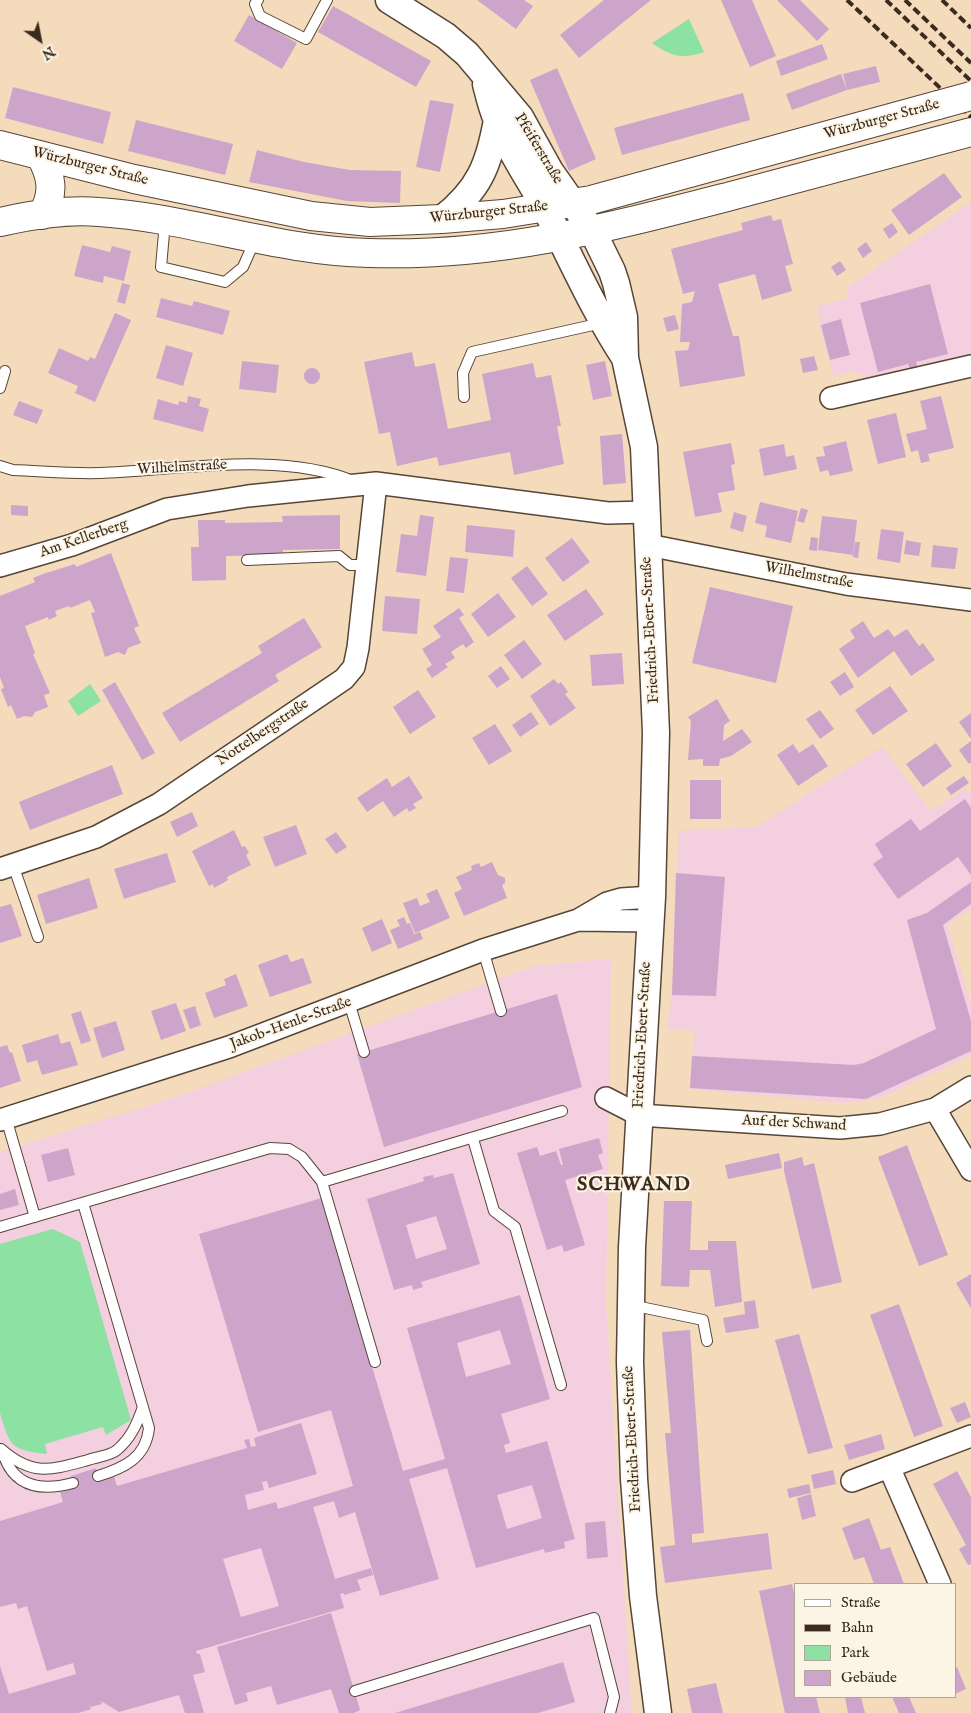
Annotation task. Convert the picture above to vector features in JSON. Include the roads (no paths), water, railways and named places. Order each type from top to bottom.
[{"type":"main road","name":"Würzburger Straße","points":[[0,146],[40,154],[152,183],[311,216],[370,222],[442,219],[572,204],[971,96]]},
{"type":"main road","points":[[0,222],[42,214],[97,211],[165,221],[255,239],[314,248],[376,253],[466,252],[593,232],[965,133]]},
{"type":"main road","points":[[40,154],[47,168],[52,191],[49,203],[42,214]]},
{"type":"street","name":"Pfeiferstraße","points":[[389,0],[446,36],[467,54],[520,117],[550,171],[572,204]]},
{"type":"street","name":"Pfeiferstraße","points":[[482,74],[497,120],[524,174],[545,208]]},
{"type":"street","points":[[442,219],[467,198],[479,181],[492,146],[497,120]]},
{"type":"street","name":"Friedrich-Ebert-Straße","points":[[572,204],[593,232],[616,283],[624,317],[625,358],[644,447],[656,732],[651,909],[630,1305],[634,1479],[643,1596],[658,1713]]},
{"type":"street","name":"Friedrich-Ebert-Straße","points":[[545,208],[602,323],[625,358]]},
{"type":"street","points":[[831,398],[971,366]]},
{"type":"street","name":"Wilhelmstraße","points":[[167,509],[248,496],[369,484],[608,513],[647,512]]},
{"type":"street","name":"Nottelbergstraße","points":[[7,867],[96,837],[159,804],[344,679],[354,667],[358,648],[367,565],[369,484]]},
{"type":"street","name":"Am Kellerberg","points":[[0,566],[72,545],[167,509]]},
{"type":"street","name":"Wilhelmstraße","points":[[648,545],[846,584],[971,600]]},
{"type":"street","name":"Jakob-Henle-Straße","points":[[3,1119],[229,1047],[483,950],[578,920],[607,903],[621,899],[651,909]]},
{"type":"street","name":"Auf der Schwand","points":[[639,1115],[840,1128],[880,1124],[935,1109],[971,1087]]},
{"type":"street","points":[[606,1098],[639,1115]]},
{"type":"street","points":[[935,1109],[971,1170]]},
{"type":"street","points":[[852,1480],[971,1436]]},
{"type":"street","points":[[889,1467],[940,1583]]},
{"type":"lane","points":[[258,0],[256,4],[260,16],[306,39],[327,0]]},
{"type":"lane","points":[[165,221],[161,267],[225,282],[243,267],[255,239]]},
{"type":"lane","points":[[464,397],[463,373],[472,352],[602,323]]},
{"type":"lane","points":[[0,388],[5,371]]},
{"type":"lane","name":"Wilhelmstraße","points":[[0,466],[13,470],[98,473],[260,464],[332,472],[369,484]]},
{"type":"lane","points":[[247,560],[332,555],[339,556],[350,565],[367,565]]},
{"type":"lane","points":[[7,867],[38,937]]},
{"type":"lane","points":[[483,950],[501,1011]]},
{"type":"lane","points":[[349,1002],[364,1052]]},
{"type":"lane","points":[[322,1182],[562,1111]]},
{"type":"lane","points":[[3,1119],[35,1217]]},
{"type":"lane","points":[[473,1138],[494,1211],[515,1227],[561,1385]]},
{"type":"lane","points":[[0,1227],[270,1148],[281,1147],[289,1149],[302,1156],[322,1182],[375,1362]]},
{"type":"lane","points":[[83,1203],[149,1428],[148,1441],[135,1457],[120,1469],[98,1476]]},
{"type":"lane","points":[[630,1305],[703,1320],[707,1341]]},
{"type":"lane","points":[[1,1446],[12,1458],[27,1465],[49,1471],[115,1452],[130,1437],[143,1408]]},
{"type":"lane","points":[[1,1446],[3,1468],[18,1478],[39,1488],[54,1488],[72,1482]]},
{"type":"lane","points":[[355,1691],[594,1618],[614,1697],[610,1713]]},
{"type":"railway","points":[[847,0],[971,117]]},
{"type":"railway","points":[[886,0],[971,81]]},
{"type":"railway","points":[[905,0],[971,63]]},
{"type":"railway","points":[[942,0],[971,28]]},
{"type":"district","name":"SCHWAND","points":[[634,1186]]}]
